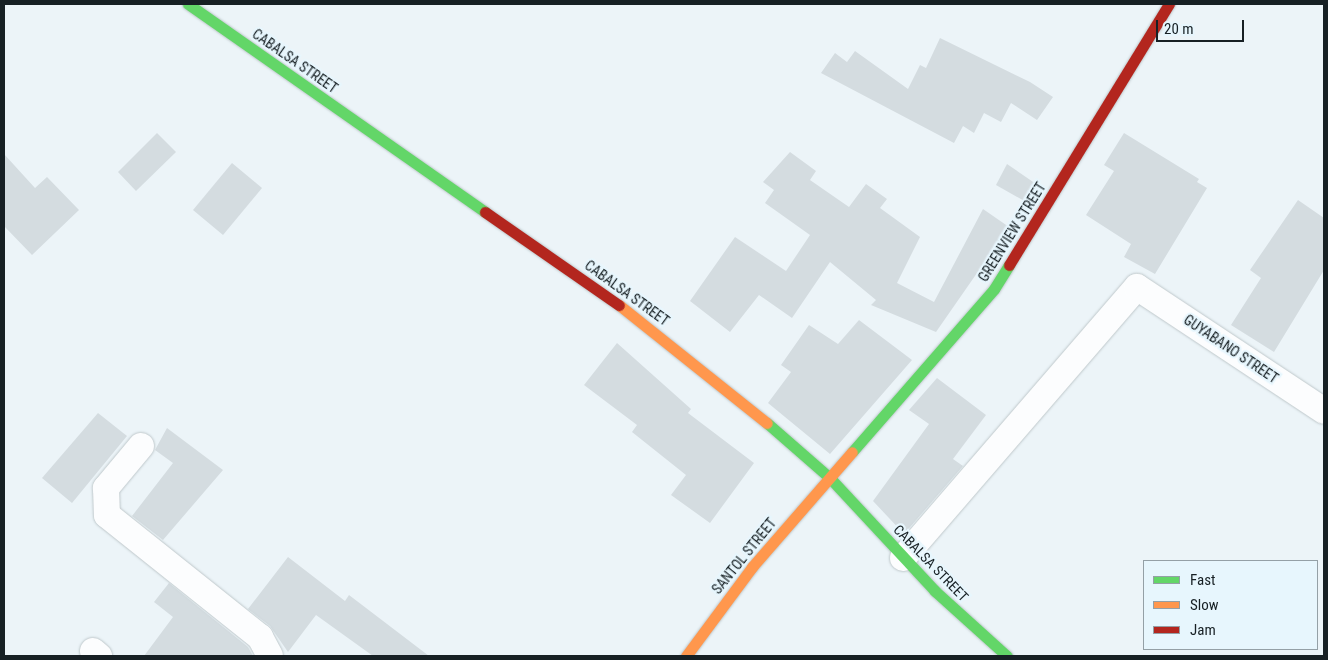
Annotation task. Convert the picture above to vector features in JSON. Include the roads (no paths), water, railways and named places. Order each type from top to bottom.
[{"type":"street","name":"CABALSA STREET","points":[[188,4],[636,317],[713,376],[830,478],[904,558],[1007,656]]},
{"type":"street","name":"GREENVIEW STREET","points":[[830,478],[994,290],[1169,4]]},
{"type":"street","name":"GUYABANO STREET","points":[[904,558],[1137,287],[1324,410]]},
{"type":"street","points":[[142,446],[106,488],[107,515],[260,637],[270,656]]},
{"type":"street","name":"SANTOL STREET","points":[[686,656],[752,567],[830,478]]}]
